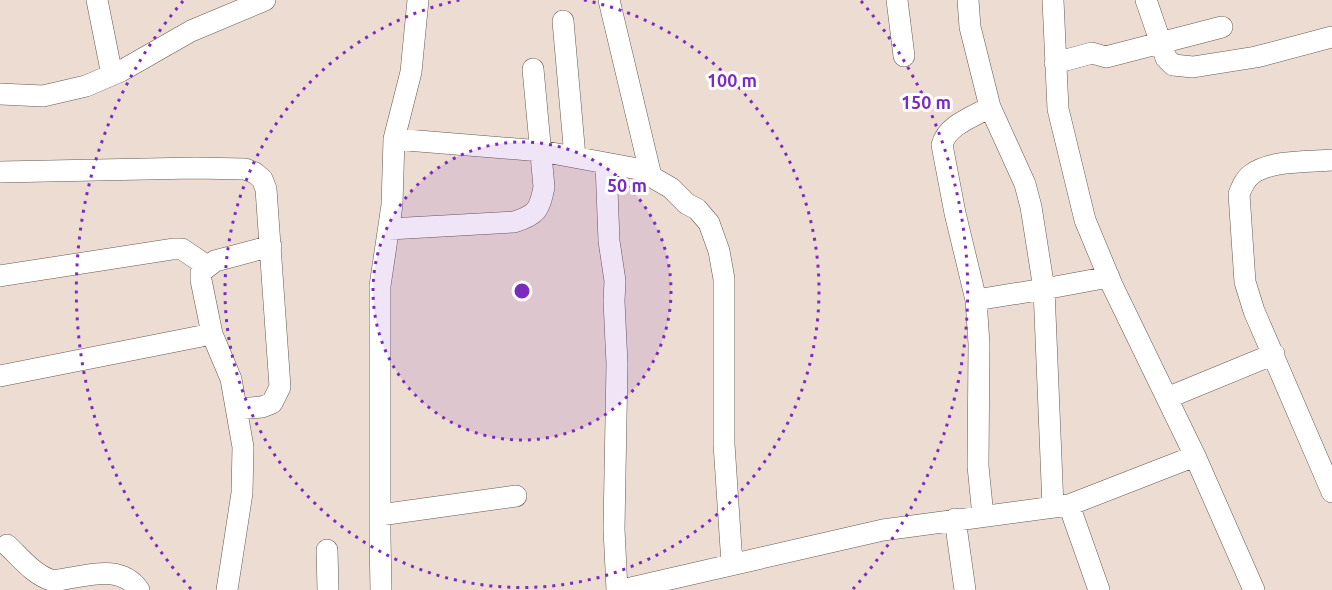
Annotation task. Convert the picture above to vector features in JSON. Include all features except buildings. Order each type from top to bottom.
[{"type":"street","points":[[97,0],[112,75]]},
{"type":"street","points":[[0,94],[43,96],[86,86],[112,75],[191,31],[265,0]]},
{"type":"street","points":[[381,590],[380,286],[392,205],[394,139],[411,72],[418,0]]},
{"type":"street","points":[[609,0],[651,176]]},
{"type":"street","points":[[897,0],[904,56]]},
{"type":"street","points":[[968,0],[970,27],[990,107],[1028,196],[1044,289],[1061,506],[1099,590]]},
{"type":"street","points":[[1053,0],[1058,109],[1086,220],[1109,277],[1195,456],[1254,590]]},
{"type":"street","points":[[1146,0],[1166,58],[1173,65],[1193,67],[1256,57],[1332,37]]},
{"type":"street","points":[[562,21],[575,157]]},
{"type":"street","points":[[1055,63],[1092,53],[1106,57],[1222,27]]},
{"type":"street","points":[[389,229],[494,224],[525,219],[537,212],[544,187],[533,69]]},
{"type":"street","points":[[983,516],[978,466],[979,344],[976,300],[955,213],[942,145],[944,136],[950,129],[990,107]]},
{"type":"street","points":[[394,139],[541,151],[638,169],[671,188],[687,204],[697,209],[709,224],[719,251],[724,279],[724,444],[732,564]]},
{"type":"street","points":[[1332,160],[1264,168],[1252,174],[1245,181],[1239,194],[1245,282],[1254,311],[1325,456],[1332,492]]},
{"type":"street","points":[[606,163],[609,241],[615,281],[617,364],[614,529],[617,590]]},
{"type":"street","points":[[0,172],[195,168],[245,170],[255,173],[262,179],[266,189],[271,246],[280,387],[272,403],[262,407],[237,409]]},
{"type":"street","points":[[227,590],[242,493],[243,447],[231,379],[212,334],[201,272],[215,261],[271,246]]},
{"type":"street","points":[[0,276],[173,249],[182,249],[207,266]]},
{"type":"street","points":[[976,300],[1109,277]]},
{"type":"street","points":[[0,376],[212,334]]},
{"type":"street","points":[[1167,398],[1274,354]]},
{"type":"street","points":[[622,590],[883,530],[1061,506],[1195,456]]},
{"type":"street","points":[[380,514],[516,496]]},
{"type":"street","points":[[955,519],[965,590]]},
{"type":"street","points":[[7,545],[41,576],[54,581],[108,572],[120,574],[139,590]]},
{"type":"street","points":[[327,549],[328,590]]}]
